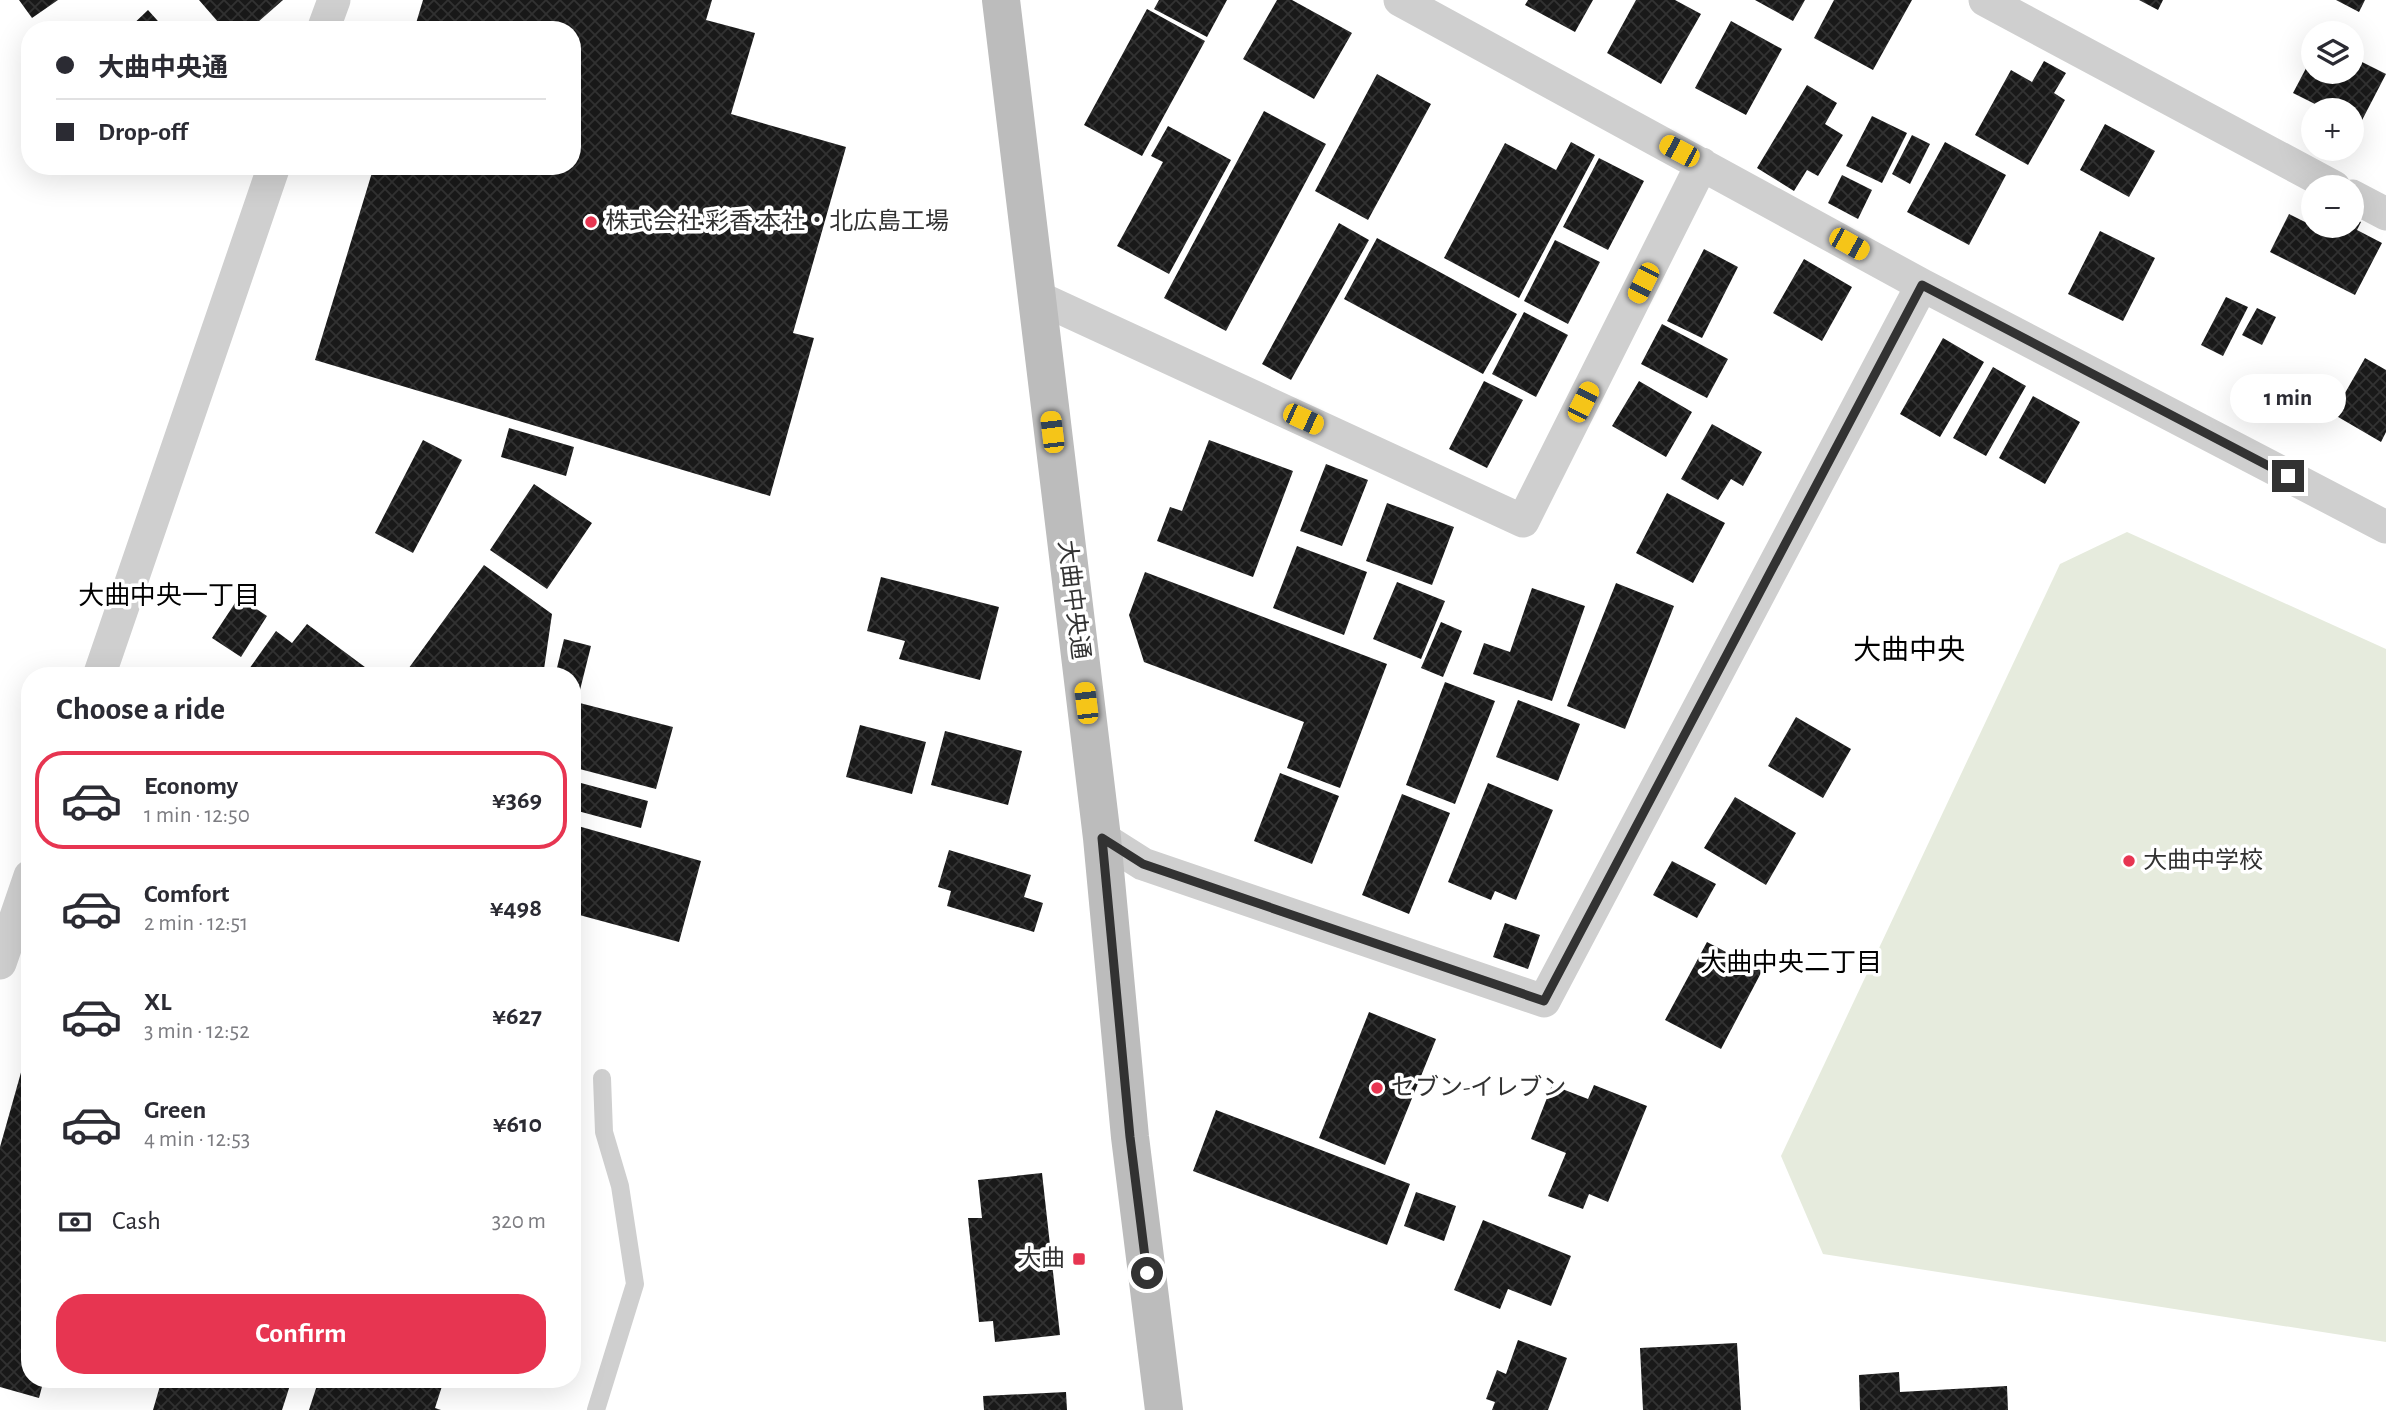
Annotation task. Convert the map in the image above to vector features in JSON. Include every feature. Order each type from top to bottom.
[{"type":"main road","name":"大曲中央通","points":[[1001,0],[1102,838],[1130,1137],[1164,1410]]},
{"type":"street","points":[[326,21],[334,0]]},
{"type":"street","points":[[1400,0],[1922,285],[2386,527]]},
{"type":"street","points":[[1984,0],[2312,175]]},
{"type":"street","points":[[1035,296],[1523,521],[1702,164]]},
{"type":"street","points":[[102,667],[271,175]]},
{"type":"street","points":[[2364,202],[2386,214]]},
{"type":"street","points":[[1102,838],[1143,864],[1544,1001],[1922,285]]},
{"type":"street","points":[[0,963],[21,902]]},
{"type":"lane","points":[[596,1410],[635,1284],[620,1186],[604,1132],[601,1078]]},
{"type":"shaded area","name":"大曲中学校","points":[[2127,532],[2386,649],[2386,1342],[1823,1254],[1781,1156],[2060,564]]},
{"type":"building","points":[[19,0],[58,0],[32,18]]},
{"type":"building","points":[[199,0],[283,0],[259,21],[217,21]]},
{"type":"building","name":"株式会社 彩香 本社・北広島工場","points":[[423,0],[712,0],[706,20],[755,33],[731,114],[846,147],[793,333],[814,338],[770,496],[315,360],[371,175],[581,175],[581,21],[417,21]]},
{"type":"building","points":[[1159,0],[1227,0],[1207,37],[1154,9]]},
{"type":"building","points":[[1277,0],[1292,0],[1352,33],[1314,99],[1243,59]]},
{"type":"building","points":[[1528,0],[1593,0],[1575,32],[1525,5]]},
{"type":"building","points":[[1636,0],[1675,0],[1701,14],[1661,84],[1607,53]]},
{"type":"building","points":[[1755,0],[1805,0],[1793,21]]},
{"type":"building","points":[[1834,0],[1912,0],[1873,70],[1814,38]]},
{"type":"building","points":[[2139,0],[2163,0],[2158,10]]},
{"type":"building","points":[[2336,0],[2365,0],[2359,12]]},
{"type":"building","points":[[1147,9],[1205,41],[1142,156],[1084,125]]},
{"type":"building","points":[[148,10],[158,21],[136,21]]},
{"type":"building","points":[[1731,21],[1782,49],[1746,115],[1695,88]]},
{"type":"building","points":[[2044,61],[2066,73],[2054,93],[2065,100],[2028,165],[1975,135],[2011,70],[2032,82]]},
{"type":"building","points":[[2364,63],[2386,74],[2364,116],[2364,98],[2303,98],[2293,93],[2301,78],[2301,84],[2364,84]]},
{"type":"building","points":[[1377,74],[1431,104],[1368,220],[1315,191]]},
{"type":"building","points":[[1807,85],[1837,103],[1825,124],[1843,135],[1818,176],[1807,170],[1794,191],[1757,168]]},
{"type":"building","points":[[1264,111],[1326,144],[1226,331],[1164,298]]},
{"type":"building","points":[[1872,116],[1907,133],[1882,183],[1846,166]]},
{"type":"building","points":[[2105,124],[2155,151],[2129,197],[2080,170]]},
{"type":"building","points":[[1168,126],[1231,160],[1169,274],[1117,246],[1163,162],[1151,156]]},
{"type":"building","points":[[1912,135],[1930,144],[1910,184],[1892,174]]},
{"type":"building","points":[[1571,142],[1595,155],[1519,298],[1444,258],[1505,143],[1556,170]]},
{"type":"building","points":[[1945,142],[2006,175],[1969,245],[1907,212]]},
{"type":"building","points":[[1599,158],[1644,181],[1608,250],[1563,227]]},
{"type":"building","points":[[1842,175],[1872,190],[1858,219],[1828,203]]},
{"type":"building","points":[[2289,214],[2301,220],[2301,238],[2364,238],[2364,234],[2382,243],[2355,295],[2270,252]]},
{"type":"building","points":[[1339,223],[1369,240],[1291,380],[1262,364]]},
{"type":"building","points":[[2100,231],[2155,258],[2123,321],[2068,294]]},
{"type":"building","points":[[1377,238],[1517,314],[1483,374],[1344,299]]},
{"type":"building","points":[[1555,240],[1600,262],[1568,324],[1524,301]]},
{"type":"building","points":[[1704,249],[1738,267],[1702,338],[1667,321]]},
{"type":"building","points":[[1804,259],[1852,287],[1822,341],[1773,313]]},
{"type":"building","points":[[2226,297],[2248,307],[2223,356],[2201,345]]},
{"type":"building","points":[[2257,308],[2276,317],[2262,345],[2242,335]]},
{"type":"building","points":[[1524,312],[1568,335],[1536,397],[1492,374]]},
{"type":"building","points":[[1662,324],[1728,359],[1707,398],[1641,364]]},
{"type":"building","points":[[1943,338],[1984,362],[1940,437],[1900,414]]},
{"type":"building","points":[[2365,358],[2386,370],[2386,432],[2381,442],[2333,414]]},
{"type":"building","points":[[1993,367],[2026,386],[1986,456],[1953,438]]},
{"type":"building","points":[[1484,381],[1523,400],[1487,468],[1449,449]]},
{"type":"building","points":[[1639,381],[1692,412],[1666,457],[1612,426]]},
{"type":"building","points":[[2033,396],[2080,422],[2045,484],[1999,458]]},
{"type":"building","points":[[1712,424],[1762,452],[1743,486],[1731,479],[1718,500],[1681,479]]},
{"type":"building","points":[[509,428],[574,447],[566,476],[501,457]]},
{"type":"building","points":[[423,440],[462,460],[413,553],[375,533]]},
{"type":"building","points":[[1209,440],[1293,471],[1253,577],[1157,541],[1170,507],[1182,511]]},
{"type":"building","points":[[1326,464],[1368,480],[1342,546],[1300,531]]},
{"type":"building","points":[[534,484],[592,523],[547,589],[490,550]]},
{"type":"building","points":[[1667,493],[1725,523],[1693,583],[1636,553]]},
{"type":"building","points":[[1387,503],[1454,527],[1432,585],[1366,561]]},
{"type":"building","points":[[1297,546],[1367,572],[1344,635],[1273,608]]},
{"type":"building","points":[[484,565],[552,614],[544,667],[410,667]]},
{"type":"building","points":[[1145,572],[1387,664],[1340,788],[1287,768],[1304,722],[1144,662],[1129,615]]},
{"type":"building","points":[[881,577],[999,607],[980,680],[899,659],[905,641],[867,631]]},
{"type":"building","points":[[1397,582],[1445,601],[1421,659],[1373,639]]},
{"type":"building","points":[[1616,583],[1674,606],[1625,729],[1567,706]]},
{"type":"building","points":[[1532,588],[1585,606],[1552,701],[1473,674],[1484,643],[1510,652]]},
{"type":"building","points":[[239,597],[267,616],[241,657],[212,638]]},
{"type":"building","points":[[1441,622],[1462,631],[1443,677],[1421,668]]},
{"type":"building","points":[[307,624],[365,667],[250,667],[276,631],[292,643]]},
{"type":"building","points":[[564,639],[591,646],[581,686],[581,667],[557,667]]},
{"type":"building","points":[[1445,682],[1495,701],[1455,804],[1406,785]]},
{"type":"building","points":[[1518,700],[1580,724],[1558,781],[1496,757]]},
{"type":"building","points":[[581,703],[673,727],[656,789],[581,769]]},
{"type":"building","points":[[1796,717],[1851,749],[1823,798],[1768,766]]},
{"type":"building","points":[[860,725],[926,742],[912,794],[846,777]]},
{"type":"building","points":[[945,731],[1022,751],[1008,805],[931,785]]},
{"type":"building","points":[[1280,773],[1339,796],[1312,864],[1254,841]]},
{"type":"building","points":[[581,783],[648,801],[641,828],[581,812]]},
{"type":"building","points":[[1488,783],[1553,810],[1516,900],[1495,891],[1491,900],[1448,882]]},
{"type":"building","points":[[1402,794],[1450,813],[1409,914],[1362,895]]},
{"type":"building","points":[[1735,797],[1796,833],[1766,885],[1704,848]]},
{"type":"building","points":[[581,827],[701,861],[679,942],[581,915]]},
{"type":"building","points":[[949,850],[1031,875],[1024,897],[1043,903],[1034,932],[947,906],[951,891],[938,887]]},
{"type":"building","points":[[1672,861],[1716,884],[1697,918],[1653,895]]},
{"type":"building","points":[[1505,923],[1540,935],[1528,969],[1493,957]]},
{"type":"building","points":[[1707,942],[1762,971],[1721,1049],[1665,1020]]},
{"type":"building","name":"セブン-イレブン","points":[[1369,1012],[1436,1039],[1385,1165],[1319,1138]]},
{"type":"building","points":[[21,1072],[21,1388],[42,1388],[39,1398],[0,1387],[0,1147]]},
{"type":"building","points":[[1552,1085],[1588,1099],[1594,1085],[1647,1106],[1608,1202],[1589,1194],[1583,1209],[1548,1196],[1566,1153],[1531,1139]]},
{"type":"building","points":[[1216,1110],[1410,1184],[1387,1245],[1193,1171]]},
{"type":"building","points":[[1042,1173],[1060,1335],[995,1342],[993,1321],[979,1322],[968,1218],[982,1218],[978,1180]]},
{"type":"building","points":[[1416,1192],[1456,1206],[1444,1241],[1404,1226]]},
{"type":"building","points":[[1483,1220],[1571,1256],[1551,1306],[1508,1289],[1500,1309],[1454,1290]]},
{"type":"building","points":[[1518,1340],[1567,1358],[1548,1410],[1492,1410],[1495,1402],[1486,1399],[1497,1370],[1506,1374]]},
{"type":"building","points":[[1737,1343],[1741,1410],[1643,1410],[1640,1348]]},
{"type":"building","points":[[1899,1372],[1900,1392],[2007,1386],[2008,1410],[1860,1410],[1859,1375]]},
{"type":"building","points":[[159,1388],[289,1388],[282,1410],[153,1410]]},
{"type":"building","points":[[316,1388],[441,1388],[435,1408],[441,1410],[309,1410]]},
{"type":"building","points":[[1066,1392],[1067,1410],[984,1410],[983,1396]]},
{"type":"place","name":"株式会社 彩香 本社・北広島工場","points":[[591,222]]},
{"type":"place","name":"大曲中学校","points":[[2129,861]]},
{"type":"place","name":"セブン-イレブン","points":[[1377,1088]]},
{"type":"place","name":"大曲","points":[[1079,1259]]},
{"type":"district","name":"大曲中央一丁目","points":[[169,596]]},
{"type":"district","name":"大曲中央","points":[[1909,651]]},
{"type":"district","name":"大曲中央二丁目","points":[[1791,963]]},
{"type":"route","points":[[1147,1273],[1130,1137],[1102,838],[1143,864],[1544,1001],[1922,285],[2288,476]]}]
